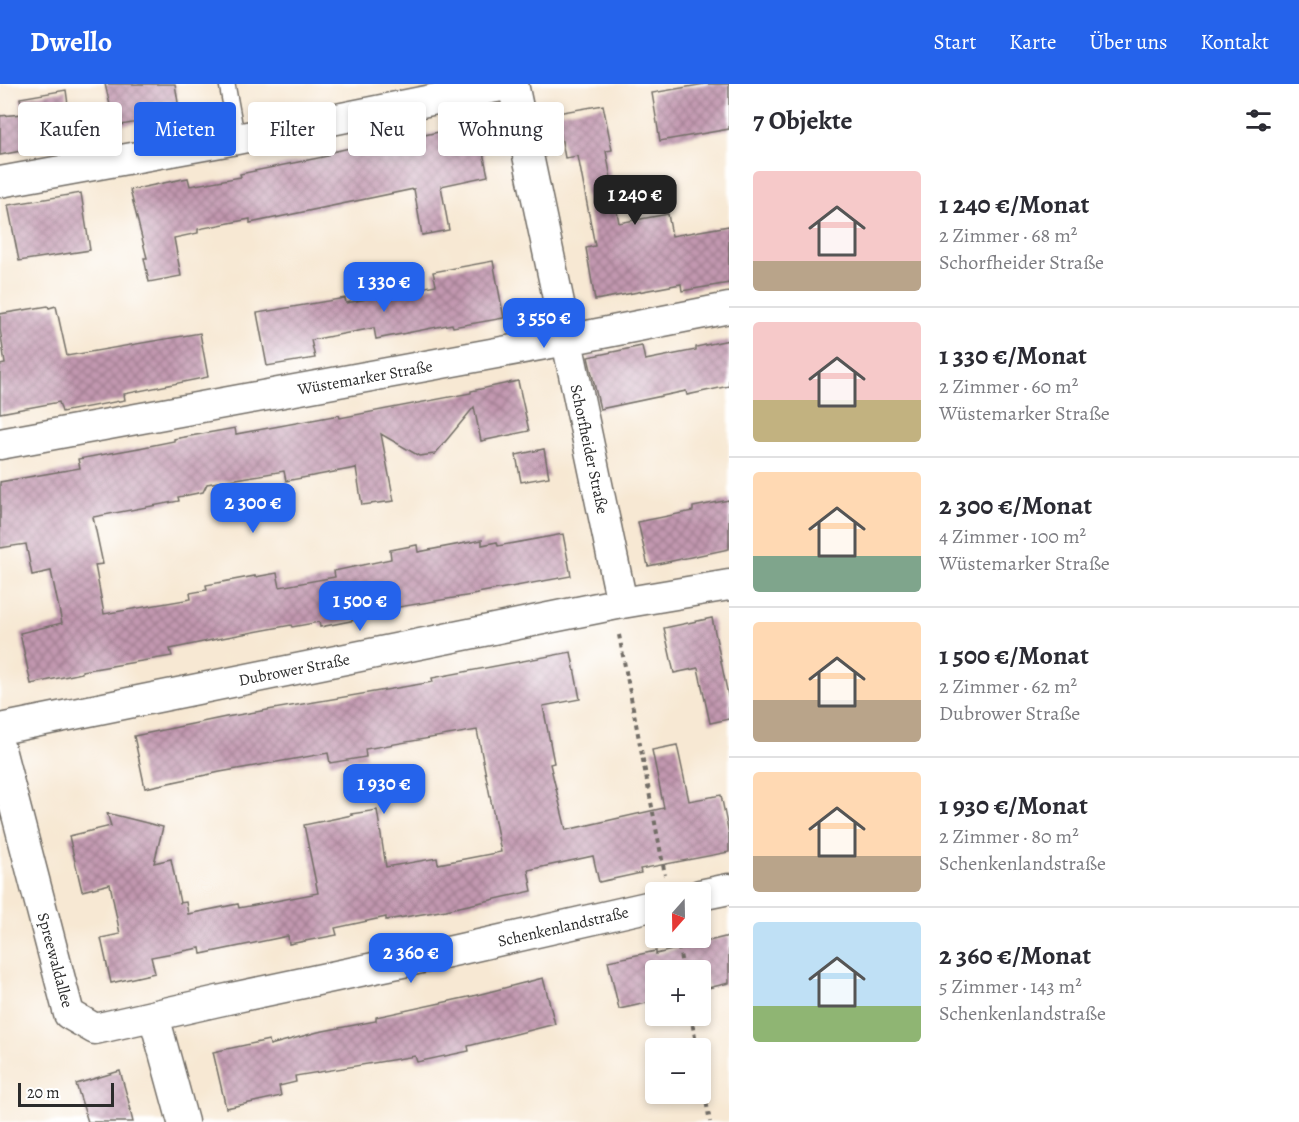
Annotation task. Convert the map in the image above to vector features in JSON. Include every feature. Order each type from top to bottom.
[{"type":"street","points":[[0,182],[237,139],[512,84]]},
{"type":"street","name":"Schorfheider Straße","points":[[512,84],[567,340],[618,604]]},
{"type":"street","name":"Wüstemarker Straße","points":[[0,444],[729,308]]},
{"type":"street","name":"Dubrower Straße","points":[[0,729],[618,604],[729,585]]},
{"type":"street","name":"Spreewaldallee","points":[[0,748],[69,1014],[95,1029],[154,1016]]},
{"type":"street","points":[[711,893],[729,889]]},
{"type":"street","name":"Schenkenlandstraße","points":[[154,1016],[415,959],[645,897]]},
{"type":"street","points":[[154,1016],[183,1122]]},
{"type":"lane","points":[[227,84],[237,139]]},
{"type":"path","points":[[618,604],[659,882]]},
{"type":"path","points":[[707,1104],[710,1122]]},
{"type":"building","points":[[105,84],[175,84],[178,102],[134,102],[134,123],[122,125],[122,102],[109,102]]},
{"type":"building","points":[[705,84],[729,84],[729,129],[660,141],[652,93]]},
{"type":"building","points":[[66,90],[68,102],[21,102],[20,98]]},
{"type":"building","points":[[603,105],[612,150],[606,151],[619,223],[668,214],[672,236],[729,226],[729,283],[682,291],[681,284],[595,300],[586,248],[595,246],[578,156],[565,158],[564,112]]},
{"type":"building","points":[[18,114],[18,152],[0,155],[0,116]]},
{"type":"building","points":[[438,132],[438,156],[484,156],[488,176],[441,186],[449,230],[422,235],[414,189],[250,223],[250,219],[198,229],[198,233],[174,238],[181,276],[149,282],[144,258],[147,258],[130,190],[188,178],[190,186],[241,177],[240,174],[336,156],[336,151],[348,148],[348,156],[426,156],[426,135]]},
{"type":"building","points":[[81,193],[90,250],[19,261],[8,205]]},
{"type":"building","points":[[493,261],[504,318],[453,327],[452,324],[376,339],[374,328],[311,340],[315,358],[267,366],[257,313],[345,298],[346,303],[436,285],[433,272]]},
{"type":"building","points":[[48,306],[49,308],[56,306],[67,356],[200,333],[208,377],[124,394],[125,400],[62,412],[59,402],[0,413],[0,365],[5,364],[0,314]]},
{"type":"building","points":[[729,340],[729,386],[687,395],[686,391],[600,409],[588,357],[642,346],[645,360],[696,350],[696,347]]},
{"type":"building","points":[[518,381],[529,431],[481,441],[474,407],[435,454],[419,456],[381,434],[394,501],[362,505],[356,468],[286,481],[284,471],[207,484],[203,492],[178,497],[179,501],[93,517],[103,564],[95,565],[104,614],[191,599],[190,593],[207,590],[206,585],[255,576],[277,573],[280,587],[335,577],[334,571],[391,559],[390,550],[417,545],[418,552],[482,540],[482,545],[497,542],[498,546],[563,534],[571,576],[380,610],[381,615],[320,627],[319,622],[292,627],[291,625],[217,639],[170,649],[172,656],[82,671],[82,673],[31,684],[20,633],[62,623],[51,571],[32,575],[26,544],[0,548],[0,482],[80,468],[78,459],[174,441],[174,439],[235,428],[236,434],[339,415],[340,418],[471,393],[471,391]]},
{"type":"building","points":[[544,449],[549,477],[521,482],[516,455]]},
{"type":"building","points":[[729,500],[729,549],[648,566],[638,522],[693,511],[693,507]]},
{"type":"building","points":[[712,618],[729,700],[729,719],[710,723],[698,668],[674,673],[664,628]]},
{"type":"building","points":[[571,652],[580,699],[543,706],[554,763],[550,764],[566,830],[664,808],[652,750],[677,745],[689,801],[721,795],[729,834],[729,852],[640,869],[641,873],[599,882],[593,856],[528,870],[532,891],[446,910],[386,920],[386,917],[335,928],[337,935],[289,944],[288,936],[201,954],[200,948],[151,957],[155,973],[111,983],[101,938],[120,934],[110,884],[82,891],[69,836],[111,826],[107,813],[163,827],[154,863],[171,859],[180,903],[186,902],[188,914],[238,904],[239,908],[318,893],[304,825],[351,814],[377,810],[386,867],[437,858],[438,864],[501,852],[477,730],[365,749],[366,757],[330,763],[328,753],[145,788],[134,736],[226,717],[433,682],[432,678]]},
{"type":"building","points":[[729,936],[729,983],[711,987],[711,960],[645,960],[645,1003],[619,1009],[608,961],[656,951],[656,954],[680,948],[711,948],[711,940]]},
{"type":"building","points":[[543,978],[555,1024],[468,1046],[469,1051],[417,1062],[415,1056],[295,1076],[296,1082],[279,1086],[281,1096],[226,1108],[213,1052],[269,1040],[270,1045],[318,1032],[376,1021],[376,1017]]},
{"type":"building","points":[[120,1071],[133,1122],[88,1122],[76,1084]]}]
